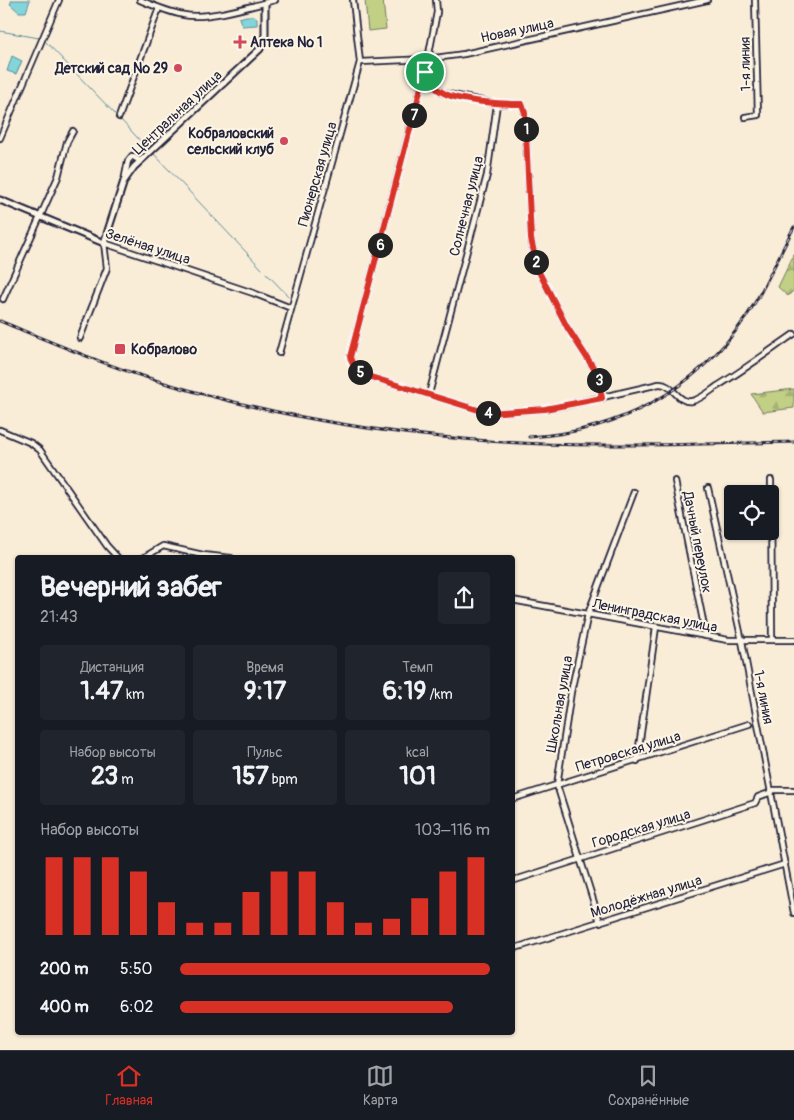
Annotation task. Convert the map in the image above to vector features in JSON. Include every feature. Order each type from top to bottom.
[{"type":"street","points":[[0,138],[59,0]]},
{"type":"street","points":[[140,0],[159,8],[194,17],[211,15],[275,0]]},
{"type":"street","name":"Пионерская улица","points":[[279,353],[360,62],[353,0]]},
{"type":"street","points":[[436,0],[437,12],[425,72],[350,357],[355,368],[362,373],[488,413],[545,409],[664,384],[686,401],[692,401],[794,334]]},
{"type":"street","name":"Новая улица","points":[[360,62],[428,59],[464,54],[707,0]]},
{"type":"street","name":"1-я линия","points":[[745,117],[758,115],[754,0]]},
{"type":"street","name":"Центральная улица","points":[[104,243],[124,181],[140,161],[257,54],[264,36],[265,3]]},
{"type":"street","points":[[119,117],[159,8]]},
{"type":"street","points":[[425,72],[434,86],[443,93],[497,104],[522,104],[525,113],[531,239],[538,270],[567,327],[593,367],[598,378],[602,398]]},
{"type":"street","name":"Солнечная улица","points":[[429,394],[487,175],[497,104]]},
{"type":"street","points":[[3,299],[58,177],[67,142],[73,131]]},
{"type":"street","points":[[124,181],[128,161],[132,156],[140,161]]},
{"type":"street","name":"Зелёная улица","points":[[0,200],[104,243],[253,293],[291,308]]},
{"type":"street","points":[[80,338],[107,268],[104,243]]},
{"type":"street","points":[[0,430],[31,443],[40,450],[115,555]]},
{"type":"street","points":[[771,480],[772,640]]},
{"type":"street","name":"Дачный переулок","points":[[675,481],[706,636]]},
{"type":"street","name":"1-я линия","points":[[708,488],[742,640],[794,913]]},
{"type":"street","name":"Школьная улица","points":[[600,922],[557,785],[573,682],[588,614],[634,492]]},
{"type":"street","points":[[148,555],[163,546],[203,555]]},
{"type":"street","name":"Ленинградская улица","points":[[515,600],[706,636],[742,640],[794,640]]},
{"type":"street","points":[[637,761],[656,627]]},
{"type":"street","name":"Петровская улица","points":[[515,798],[749,724]]},
{"type":"street","points":[[771,791],[794,790]]},
{"type":"street","name":"Городская улица","points":[[515,880],[755,803],[758,796],[771,791]]},
{"type":"street","name":"Молодёжная улица","points":[[515,948],[785,864]]},
{"type":"green space","points":[[365,0],[383,0],[386,29],[368,31]]},
{"type":"green space","points":[[794,254],[794,290],[788,296],[778,287]]},
{"type":"green space","points":[[794,389],[794,408],[763,412],[751,394]]},
{"type":"water","points":[[12,0],[30,0],[26,12],[19,12],[10,4]]},
{"type":"water","points":[[246,16],[257,18],[257,25],[242,26],[239,18]]},
{"type":"water","points":[[12,56],[22,61],[16,74],[7,71]]},
{"type":"waterway","points":[[0,31],[39,38]]},
{"type":"waterway","points":[[46,42],[116,115]]},
{"type":"waterway","points":[[121,120],[146,147]]},
{"type":"waterway","points":[[154,154],[262,269]]},
{"type":"waterway","points":[[266,273],[290,298]]},
{"type":"railway","points":[[529,437],[593,427],[652,403],[678,386],[703,366],[726,343],[746,317],[794,227]]},
{"type":"railway","points":[[0,321],[99,361],[173,386],[296,416],[380,430],[464,439],[546,444],[629,445],[794,442]]},
{"type":"place","name":"Аптека № 1","points":[[240,42]]},
{"type":"place","name":"Детский сад № 29","points":[[178,68]]},
{"type":"place","name":"Кобраловский сельский клуб","points":[[284,141]]},
{"type":"place","name":"Кобралово","points":[[120,349]]},
{"type":"route","points":[[425,72],[434,86],[449,96],[497,104],[522,104],[525,113],[531,239],[538,270],[567,327],[593,367],[598,378],[602,398],[568,406],[488,413],[371,377],[355,368],[352,363],[350,357],[425,72]]}]
